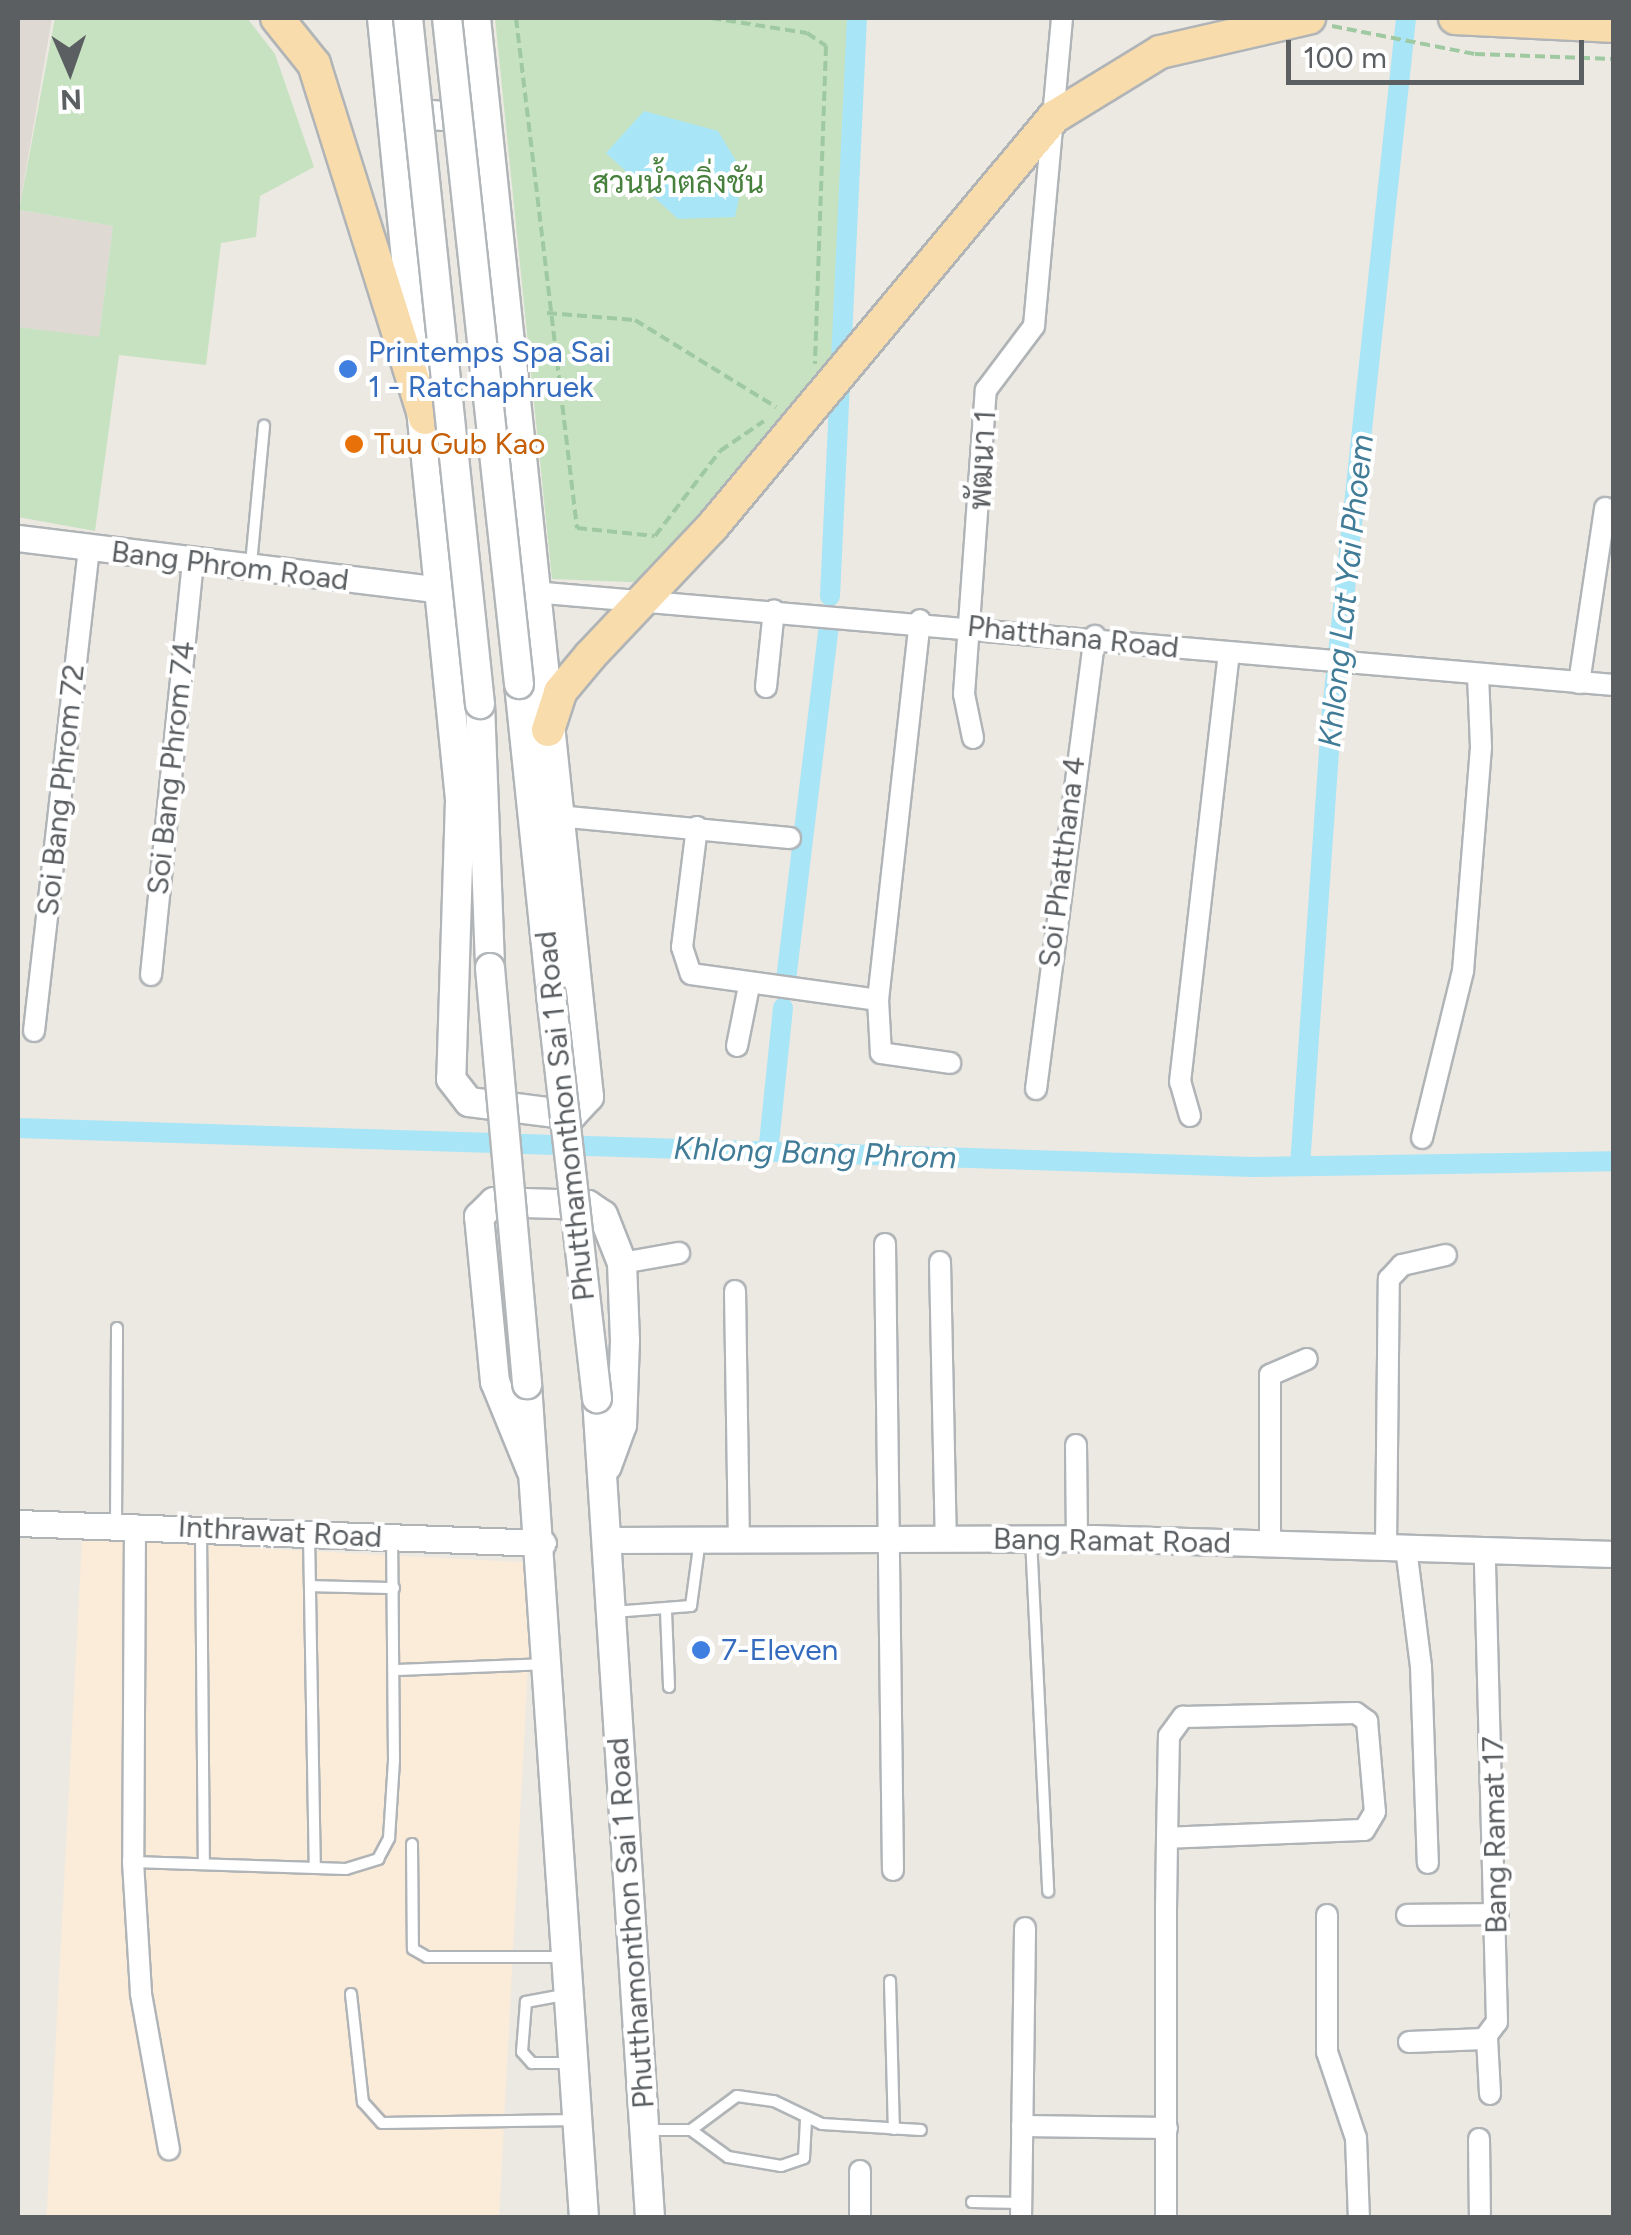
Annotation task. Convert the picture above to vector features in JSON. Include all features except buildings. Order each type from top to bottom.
[{"type":"main road","points":[[277,18],[314,64],[425,418]]},
{"type":"main road","points":[[382,18],[444,590],[460,800],[487,938]]},
{"type":"main road","name":"Phutthamonthon Sai 1 Road","points":[[408,18],[480,704],[487,938],[543,1543],[584,2218]]},
{"type":"main road","name":"Phutthamonthon Sai 1 Road","points":[[447,18],[610,1540],[650,2218]]},
{"type":"main road","points":[[460,800],[451,906],[456,1095],[572,1115],[589,1097],[487,156],[476,18]]},
{"type":"main road","points":[[548,730],[560,692],[644,600],[790,411],[890,313],[1054,118],[1160,52],[1309,18]]},
{"type":"main road","points":[[1450,25],[1614,26]]},
{"type":"main road","points":[[395,149],[402,130],[430,114],[456,117],[487,156]]},
{"type":"main road","points":[[539,872],[553,781]]},
{"type":"main road","points":[[534,1476],[510,1436],[496,1382],[483,1204],[588,1205],[604,1215],[622,1264],[625,1392],[604,1476]]},
{"type":"street","name":"พัฒนา 1","points":[[973,738],[964,694],[974,628],[986,390],[1034,326],[1062,18]]},
{"type":"street","points":[[1578,683],[1604,508]]},
{"type":"street","name":"Bang Phrom Road","points":[[18,538],[251,570],[444,590]]},
{"type":"street","name":"Soi Bang Phrom 72","points":[[34,1031],[89,548]]},
{"type":"street","name":"Soi Bang Phrom 74","points":[[151,975],[193,562]]},
{"type":"street","name":"Phatthana Road","points":[[533,592],[920,620],[1229,653],[1614,686]]},
{"type":"street","points":[[766,687],[774,610]]},
{"type":"street","points":[[920,620],[878,1000],[882,1053],[950,1063]]},
{"type":"street","name":"Soi Phatthana 4","points":[[1036,1089],[1095,636]]},
{"type":"street","points":[[1190,1116],[1183,1046],[1229,653]]},
{"type":"street","points":[[1422,1138],[1462,970],[1482,747],[1478,675]]},
{"type":"street","points":[[557,816],[790,838]]},
{"type":"street","points":[[698,827],[683,964],[749,986],[878,1000]]},
{"type":"street","points":[[737,1046],[749,986]]},
{"type":"street","points":[[885,1244],[893,1870]]},
{"type":"street","points":[[622,1264],[679,1253]]},
{"type":"street","points":[[1428,1863],[1422,1668],[1396,1548],[1389,1280],[1402,1264],[1446,1255]]},
{"type":"street","points":[[940,1262],[946,1540]]},
{"type":"street","points":[[734,1292],[739,1538]]},
{"type":"street","points":[[1270,1543],[1270,1375],[1307,1359]]},
{"type":"street","points":[[1076,1445],[1077,1538]]},
{"type":"street","name":"Inthrawat Road","points":[[18,1523],[543,1543]]},
{"type":"street","points":[[126,1525],[133,1862],[140,1994],[169,2149]]},
{"type":"street","name":"Bang Ramat Road","points":[[610,1540],[1077,1538],[1614,1554]]},
{"type":"street","name":"Bang Ramat 17","points":[[1486,1550],[1498,1914],[1497,2022],[1488,2038],[1490,2094]]},
{"type":"street","points":[[1166,2218],[1167,1838],[1169,1736],[1184,1716],[1356,1713],[1368,1721],[1375,1812],[1364,1830],[1167,1838]]},
{"type":"street","points":[[1407,1915],[1498,1914]]},
{"type":"street","points":[[1327,1915],[1327,2052],[1356,2138],[1358,2218]]},
{"type":"street","points":[[1021,2210],[1025,1928]]},
{"type":"street","points":[[1409,2042],[1488,2038]]},
{"type":"street","points":[[1022,2126],[1167,2128]]},
{"type":"street","points":[[1479,2139],[1480,2218]]},
{"type":"street","points":[[860,2171],[860,2218]]},
{"type":"lane","points":[[251,570],[264,426]]},
{"type":"lane","points":[[117,1328],[126,1525]]},
{"type":"lane","points":[[200,1528],[204,1862]]},
{"type":"lane","points":[[309,1534],[315,1868]]},
{"type":"lane","points":[[133,1862],[367,1866],[389,1838],[396,1670],[392,1537]]},
{"type":"lane","points":[[613,1612],[666,1611],[690,1606],[698,1592],[700,1538]]},
{"type":"lane","points":[[1031,1538],[1048,1892]]},
{"type":"lane","points":[[311,1586],[394,1588]]},
{"type":"lane","points":[[666,1611],[669,1686]]},
{"type":"lane","points":[[396,1670],[549,1664]]},
{"type":"lane","points":[[412,1844],[414,1948],[427,1956],[567,1957]]},
{"type":"lane","points":[[890,1980],[894,2128]]},
{"type":"lane","points":[[352,1994],[363,2102],[382,2122],[578,2120]]},
{"type":"lane","points":[[570,1994],[526,2002],[522,2052],[532,2063],[574,2063]]},
{"type":"lane","points":[[691,2130],[737,2096],[774,2100],[806,2120],[921,2130]]},
{"type":"lane","points":[[646,2130],[691,2130],[728,2157],[782,2166],[804,2158],[806,2120]]},
{"type":"lane","points":[[972,2202],[1021,2210]]},
{"type":"path","points":[[516,18],[546,313],[570,511],[595,536],[654,536],[720,451],[790,411],[635,320],[546,313]]},
{"type":"path","points":[[711,18],[806,33],[826,46],[815,372]]},
{"type":"path","points":[[1366,31],[1450,25],[1475,54],[1614,59]]},
{"type":"shaded area","points":[[18,18],[52,18],[19,210],[113,226],[99,338],[18,327]]},
{"type":"shaded area","points":[[82,1539],[533,1563],[499,2218],[47,2216]]},
{"type":"green space","points":[[55,18],[247,18],[275,54],[314,167],[260,196],[256,237],[221,243],[206,365],[119,355],[95,531],[18,517],[18,327],[99,337],[113,226],[19,210]]},
{"type":"green space","name":"สวนน้ำตลิ่งชัน","points":[[495,18],[849,18],[839,378],[654,583],[552,579]]},
{"type":"water","points":[[644,111],[718,131],[744,174],[735,217],[678,219],[606,153]]},
{"type":"waterway","points":[[830,596],[857,18]]},
{"type":"waterway","name":"Khlong Lat Yai Phoem","points":[[1300,1166],[1331,720],[1406,18]]},
{"type":"waterway","points":[[786,980],[828,632]]},
{"type":"waterway","points":[[768,1153],[783,1008]]},
{"type":"waterway","name":"Khlong Bang Phrom","points":[[18,1128],[1252,1167],[1614,1161]]},
{"type":"place","name":"Printemps Spa Sai 1 - Ratchaphruek","points":[[348,369]]},
{"type":"place","name":"Tuu Gub Kao","points":[[354,444]]},
{"type":"place","name":"7-Eleven","points":[[701,1650]]}]
